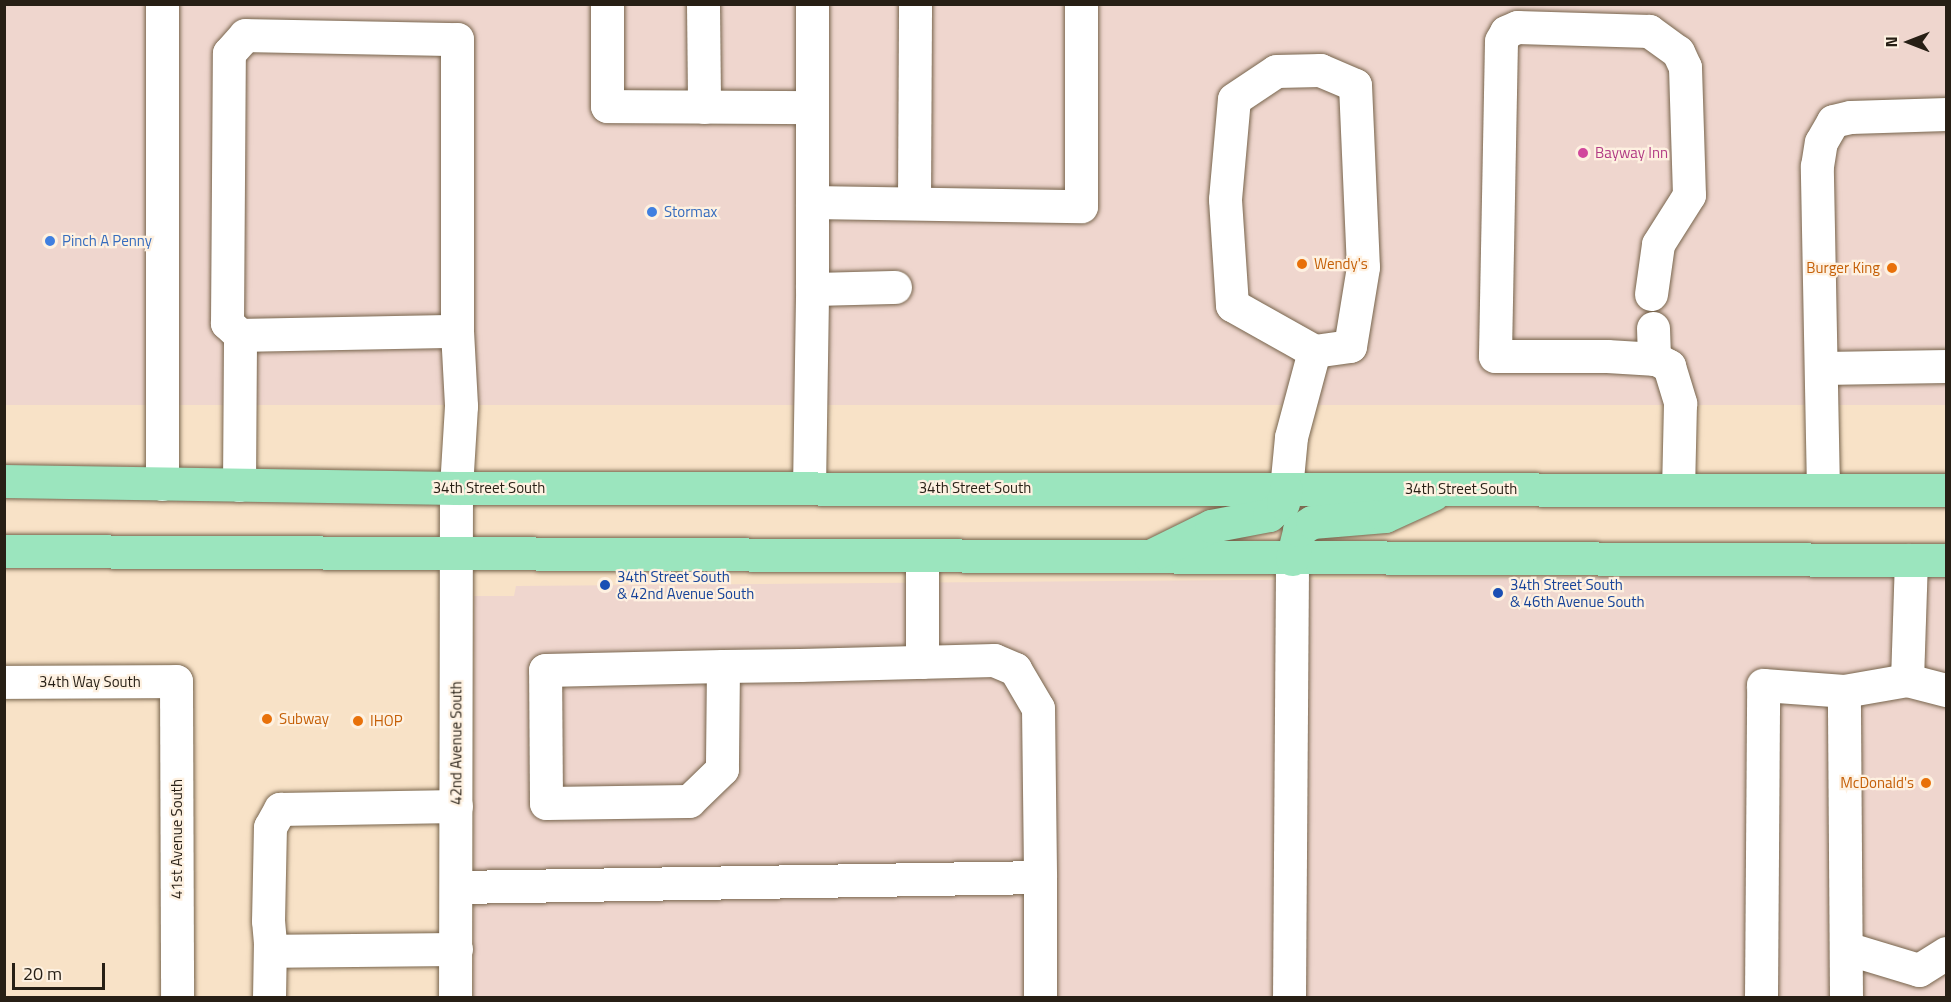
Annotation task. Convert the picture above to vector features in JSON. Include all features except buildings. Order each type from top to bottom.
[{"type":"highway","name":"34th Street South","points":[[4,481],[456,488],[1947,490]]},
{"type":"highway","points":[[1145,559],[1211,526],[1269,515],[1283,503],[1286,489]]},
{"type":"highway","points":[[1292,559],[1299,530],[1312,522],[1385,516],[1443,489]]},
{"type":"highway","points":[[4,551],[456,557],[1947,560]]},
{"type":"street","points":[[162,4],[162,484]]},
{"type":"street","points":[[607,4],[607,106],[812,107]]},
{"type":"street","points":[[703,4],[704,106]]},
{"type":"street","points":[[809,488],[812,4]]},
{"type":"street","points":[[914,203],[915,4]]},
{"type":"street","points":[[812,202],[1081,206],[1081,4]]},
{"type":"street","points":[[1651,294],[1658,244],[1689,195],[1685,67],[1678,52],[1649,31],[1517,27],[1506,32],[1501,41],[1495,356],[1654,344],[1669,366],[1680,403],[1678,490]]},
{"type":"street","name":"42nd Avenue South","points":[[240,335],[227,323],[229,53],[245,35],[457,39],[457,331],[461,406],[456,488],[458,887],[455,998]]},
{"type":"street","points":[[1320,70],[1355,85],[1363,267],[1350,346],[1314,351],[1232,305],[1225,199],[1234,99],[1276,71],[1320,70]]},
{"type":"street","points":[[1823,368],[1810,335],[1808,128],[1832,101],[1947,100]]},
{"type":"street","points":[[1823,490],[1823,368],[1818,326],[1821,142],[1833,121],[1851,117],[1947,114]]},
{"type":"street","points":[[812,289],[895,287]]},
{"type":"street","points":[[239,484],[240,335],[457,331]]},
{"type":"street","points":[[1286,489],[1291,436],[1314,351]]},
{"type":"street","points":[[1823,368],[1947,366]]},
{"type":"street","points":[[922,558],[922,662]]},
{"type":"street","points":[[1289,998],[1292,559]]},
{"type":"street","points":[[1907,680],[1911,560]]},
{"type":"street","points":[[723,666],[722,769],[689,801],[546,802],[545,670],[723,666],[922,662],[994,660],[1015,669],[1038,708],[1040,998]]},
{"type":"street","points":[[1761,998],[1763,685],[1844,691],[1907,680],[1947,690]]},
{"type":"street","name":"34th Way South","points":[[4,682],[177,681]]},
{"type":"street","name":"41st Avenue South","points":[[177,681],[177,998]]},
{"type":"street","points":[[1844,691],[1846,998]]},
{"type":"street","points":[[269,998],[270,827],[280,808],[456,806]]},
{"type":"street","points":[[458,887],[1040,877]]},
{"type":"street","points":[[270,943],[290,952],[456,949]]},
{"type":"street","points":[[1846,948],[1919,970],[1947,953]]},
{"type":"shaded area","points":[[4,5],[1946,5],[1946,405],[4,405]]},
{"type":"shaded area","points":[[1706,576],[1946,577],[1946,997],[473,998],[474,596],[514,596],[516,586]]},
{"type":"place","name":"Bayway Inn","points":[[1583,153]]},
{"type":"place","name":"Stormax","points":[[652,212]]},
{"type":"place","name":"Pinch A Penny","points":[[50,241]]},
{"type":"place","name":"Wendy's","points":[[1302,264]]},
{"type":"place","name":"Burger King","points":[[1892,268]]},
{"type":"place","name":"34th Street South & 42nd Avenue South","points":[[605,585]]},
{"type":"place","name":"34th Street South & 46th Avenue South","points":[[1498,593]]},
{"type":"place","name":"Subway","points":[[267,719]]},
{"type":"place","name":"IHOP","points":[[358,721]]},
{"type":"place","name":"McDonald's","points":[[1926,783]]}]
